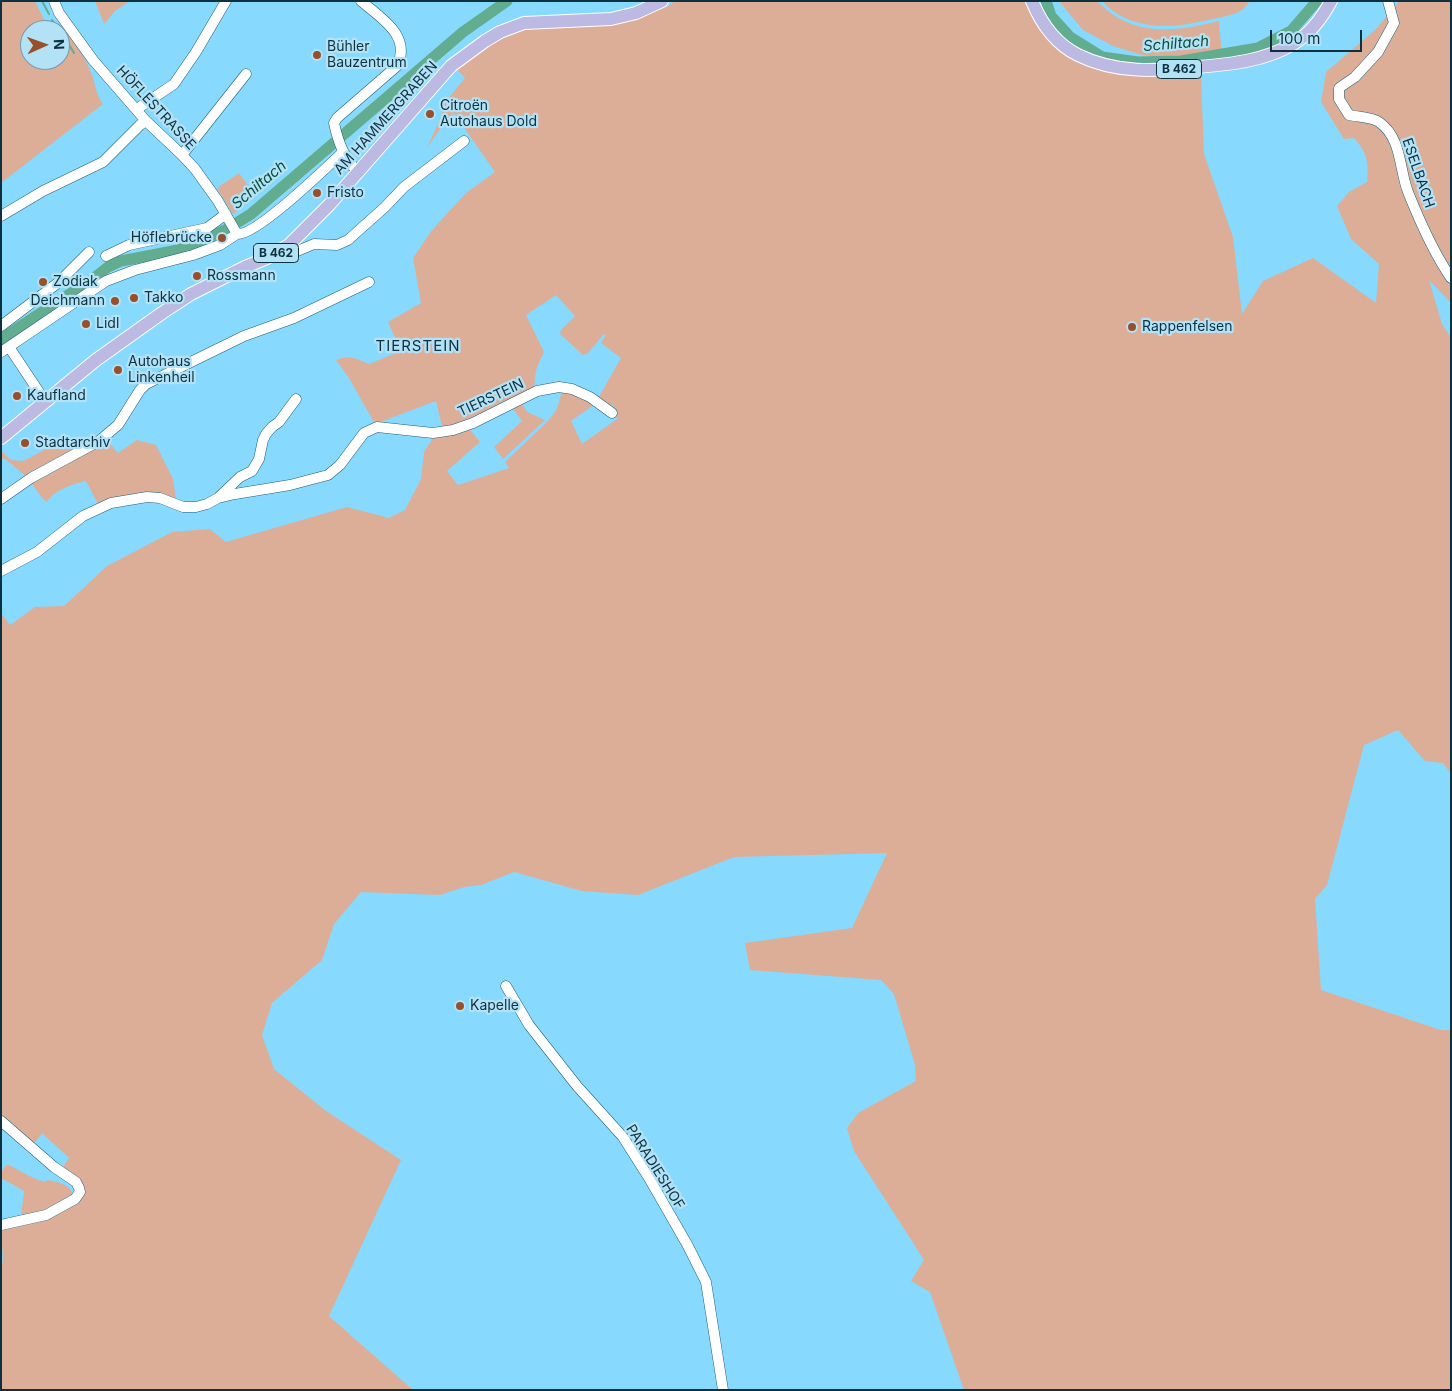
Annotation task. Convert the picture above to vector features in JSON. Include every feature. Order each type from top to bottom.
[{"type":"main road","name":"AM HAMMERGRABEN","points":[[1,438],[96,360],[191,294],[267,258],[289,245],[325,210],[451,66],[485,41],[516,25],[538,21],[611,19],[636,13],[662,1]]},
{"type":"main road","name":"B 462","points":[[1032,1],[1041,20],[1050,32],[1062,45],[1077,55],[1104,65],[1140,70],[1214,66],[1244,62],[1266,56],[1294,43],[1305,35],[1321,19],[1331,1]]},
{"type":"street","name":"HÖFLESTRASSE","points":[[54,1],[59,13],[93,60],[146,121],[182,155],[208,186],[232,224]]},
{"type":"street","points":[[137,109],[174,84],[196,52],[226,1]]},
{"type":"street","points":[[358,172],[349,162],[342,149],[334,123],[337,118],[397,66],[402,55],[401,43],[395,32],[375,12],[360,1]]},
{"type":"street","name":"ESELBACH","points":[[1388,1],[1394,22],[1378,52],[1355,77],[1340,88],[1339,99],[1349,115],[1378,122],[1391,135],[1398,148],[1407,190],[1436,257],[1451,278]]},
{"type":"street","points":[[182,155],[246,74]]},
{"type":"street","points":[[1,216],[43,191],[103,162],[146,121]]},
{"type":"street","points":[[289,245],[292,252],[295,252],[314,244],[341,244],[361,230],[404,187],[464,141]]},
{"type":"street","points":[[232,224],[241,235],[252,229],[286,203],[342,149]]},
{"type":"street","points":[[106,256],[129,245],[232,224]]},
{"type":"street","points":[[45,401],[5,350],[106,281],[135,270],[193,255],[220,244],[232,224]]},
{"type":"street","points":[[1,326],[60,282],[89,252]]},
{"type":"street","points":[[1,499],[30,478],[99,441],[118,425],[140,390],[146,384],[244,336],[294,318],[369,282]]},
{"type":"street","name":"TIERSTEIN","points":[[218,498],[290,484],[328,474],[340,465],[354,448],[359,438],[371,429],[400,429],[433,433],[453,430],[473,423],[538,392],[552,388],[565,387],[572,389],[590,397],[612,413]]},
{"type":"street","points":[[1,571],[37,552],[83,516],[111,503],[147,497],[160,498],[183,507],[196,507],[218,498],[240,477],[252,471],[259,459],[266,434],[279,422],[296,399]]},
{"type":"street","name":"PARADIESHOF","points":[[506,986],[529,1025],[577,1086],[623,1137],[688,1246],[706,1282],[724,1390]]},
{"type":"street","points":[[1,1121],[54,1167],[76,1182],[80,1188],[80,1192],[75,1199],[46,1215],[1,1224]]},
{"type":"shaded area","points":[[1,1],[35,1],[44,20],[20,20],[20,70],[70,70],[70,34],[86,62],[97,94],[103,104],[1,183]]},
{"type":"shaded area","points":[[95,1],[130,1],[115,11],[104,24]]},
{"type":"shaded area","points":[[675,1],[1036,1],[1072,45],[1106,62],[1142,72],[1177,77],[1201,75],[1204,154],[1233,237],[1242,314],[1263,281],[1313,258],[1376,303],[1379,264],[1351,239],[1337,206],[1349,192],[1367,182],[1368,169],[1366,158],[1362,148],[1354,138],[1344,139],[1321,102],[1326,72],[1375,30],[1398,1],[1451,1],[1451,303],[1429,280],[1442,324],[1451,338],[1451,774],[1443,763],[1425,761],[1398,730],[1364,745],[1327,885],[1315,899],[1321,990],[1441,1030],[1451,1030],[1451,1390],[964,1390],[930,1292],[911,1281],[924,1260],[854,1151],[847,1128],[858,1113],[916,1081],[915,1065],[894,994],[881,980],[750,970],[745,943],[852,928],[887,853],[734,857],[638,895],[582,891],[514,872],[481,885],[464,887],[440,895],[361,892],[334,924],[322,960],[272,1003],[262,1035],[274,1069],[326,1111],[401,1160],[329,1316],[413,1390],[1,1390],[1,1263],[3,1262],[1,1227],[78,1199],[77,1178],[63,1167],[69,1158],[42,1133],[32,1146],[1,1115],[1,613],[10,625],[35,607],[64,606],[107,566],[172,532],[210,529],[226,542],[347,507],[389,518],[405,510],[421,479],[424,452],[435,435],[468,427],[480,442],[447,471],[458,485],[509,468],[505,462],[548,421],[557,409],[562,391],[564,390],[595,404],[571,421],[582,444],[617,419],[613,404],[608,406],[597,400],[621,358],[601,343],[606,335],[604,334],[588,353],[583,355],[560,334],[561,330],[575,316],[556,295],[526,315],[544,352],[536,370],[533,391],[443,431],[436,401],[375,424],[349,378],[336,360],[349,357],[369,364],[401,351],[388,322],[421,303],[413,258],[432,230],[466,193],[495,172],[454,113],[447,119],[427,148],[442,115],[442,106],[465,78],[457,69],[486,46],[527,28],[624,21],[667,7]]},
{"type":"shaded area","points":[[1059,1],[1097,1],[1111,13],[1125,21],[1155,29],[1186,28],[1219,21],[1222,58],[1179,60],[1142,55],[1113,46],[1083,30]]},
{"type":"shaded area","points":[[1102,1],[1250,1],[1242,10],[1231,15],[1194,23],[1166,26],[1138,23],[1125,18],[1113,11]]},
{"type":"shaded area","points":[[239,173],[256,196],[233,214],[217,188]]},
{"type":"shaded area","points":[[522,403],[527,412],[545,420],[503,459],[494,447],[522,421],[511,406]]},
{"type":"shaded area","points":[[78,437],[87,449],[106,439],[118,453],[137,440],[156,445],[173,479],[176,500],[98,504],[86,481],[59,491],[47,502],[28,478],[4,458],[1,460],[1,451],[11,460],[23,461],[54,445]]},
{"type":"shaded area","points":[[7,1164],[44,1182],[48,1180],[63,1184],[69,1188],[73,1195],[42,1213],[21,1217],[24,1191],[1,1178],[1,1172]]},
{"type":"waterway","points":[[42,1],[49,14]]},
{"type":"waterway","name":"Schiltach","points":[[1,339],[108,267],[121,261],[178,250],[197,243],[227,229],[251,214],[463,32],[507,1]]},
{"type":"waterway","name":"Schiltach","points":[[1046,1],[1051,16],[1070,37],[1102,57],[1138,62],[1181,61],[1258,48],[1291,31],[1317,1]]},
{"type":"waterway","points":[[70,46],[74,53]]},
{"type":"place","name":"Bühler Bauzentrum","points":[[317,55]]},
{"type":"place","name":"Citroën Autohaus Dold","points":[[430,114]]},
{"type":"place","name":"Fristo","points":[[317,193]]},
{"type":"place","name":"Höflebrücke","points":[[222,238]]},
{"type":"place","name":"Rossmann","points":[[197,276]]},
{"type":"place","name":"Zodiak","points":[[43,282]]},
{"type":"place","name":"Takko","points":[[134,298]]},
{"type":"place","name":"Deichmann","points":[[115,301]]},
{"type":"place","name":"Lidl","points":[[86,324]]},
{"type":"place","name":"Rappenfelsen","points":[[1132,327]]},
{"type":"place","name":"Autohaus Linkenheil","points":[[118,370]]},
{"type":"place","name":"Kaufland","points":[[17,396]]},
{"type":"place","name":"Stadtarchiv","points":[[25,443]]},
{"type":"place","name":"Kapelle","points":[[460,1006]]},
{"type":"district","name":"TIERSTEIN","points":[[418,346]]}]
